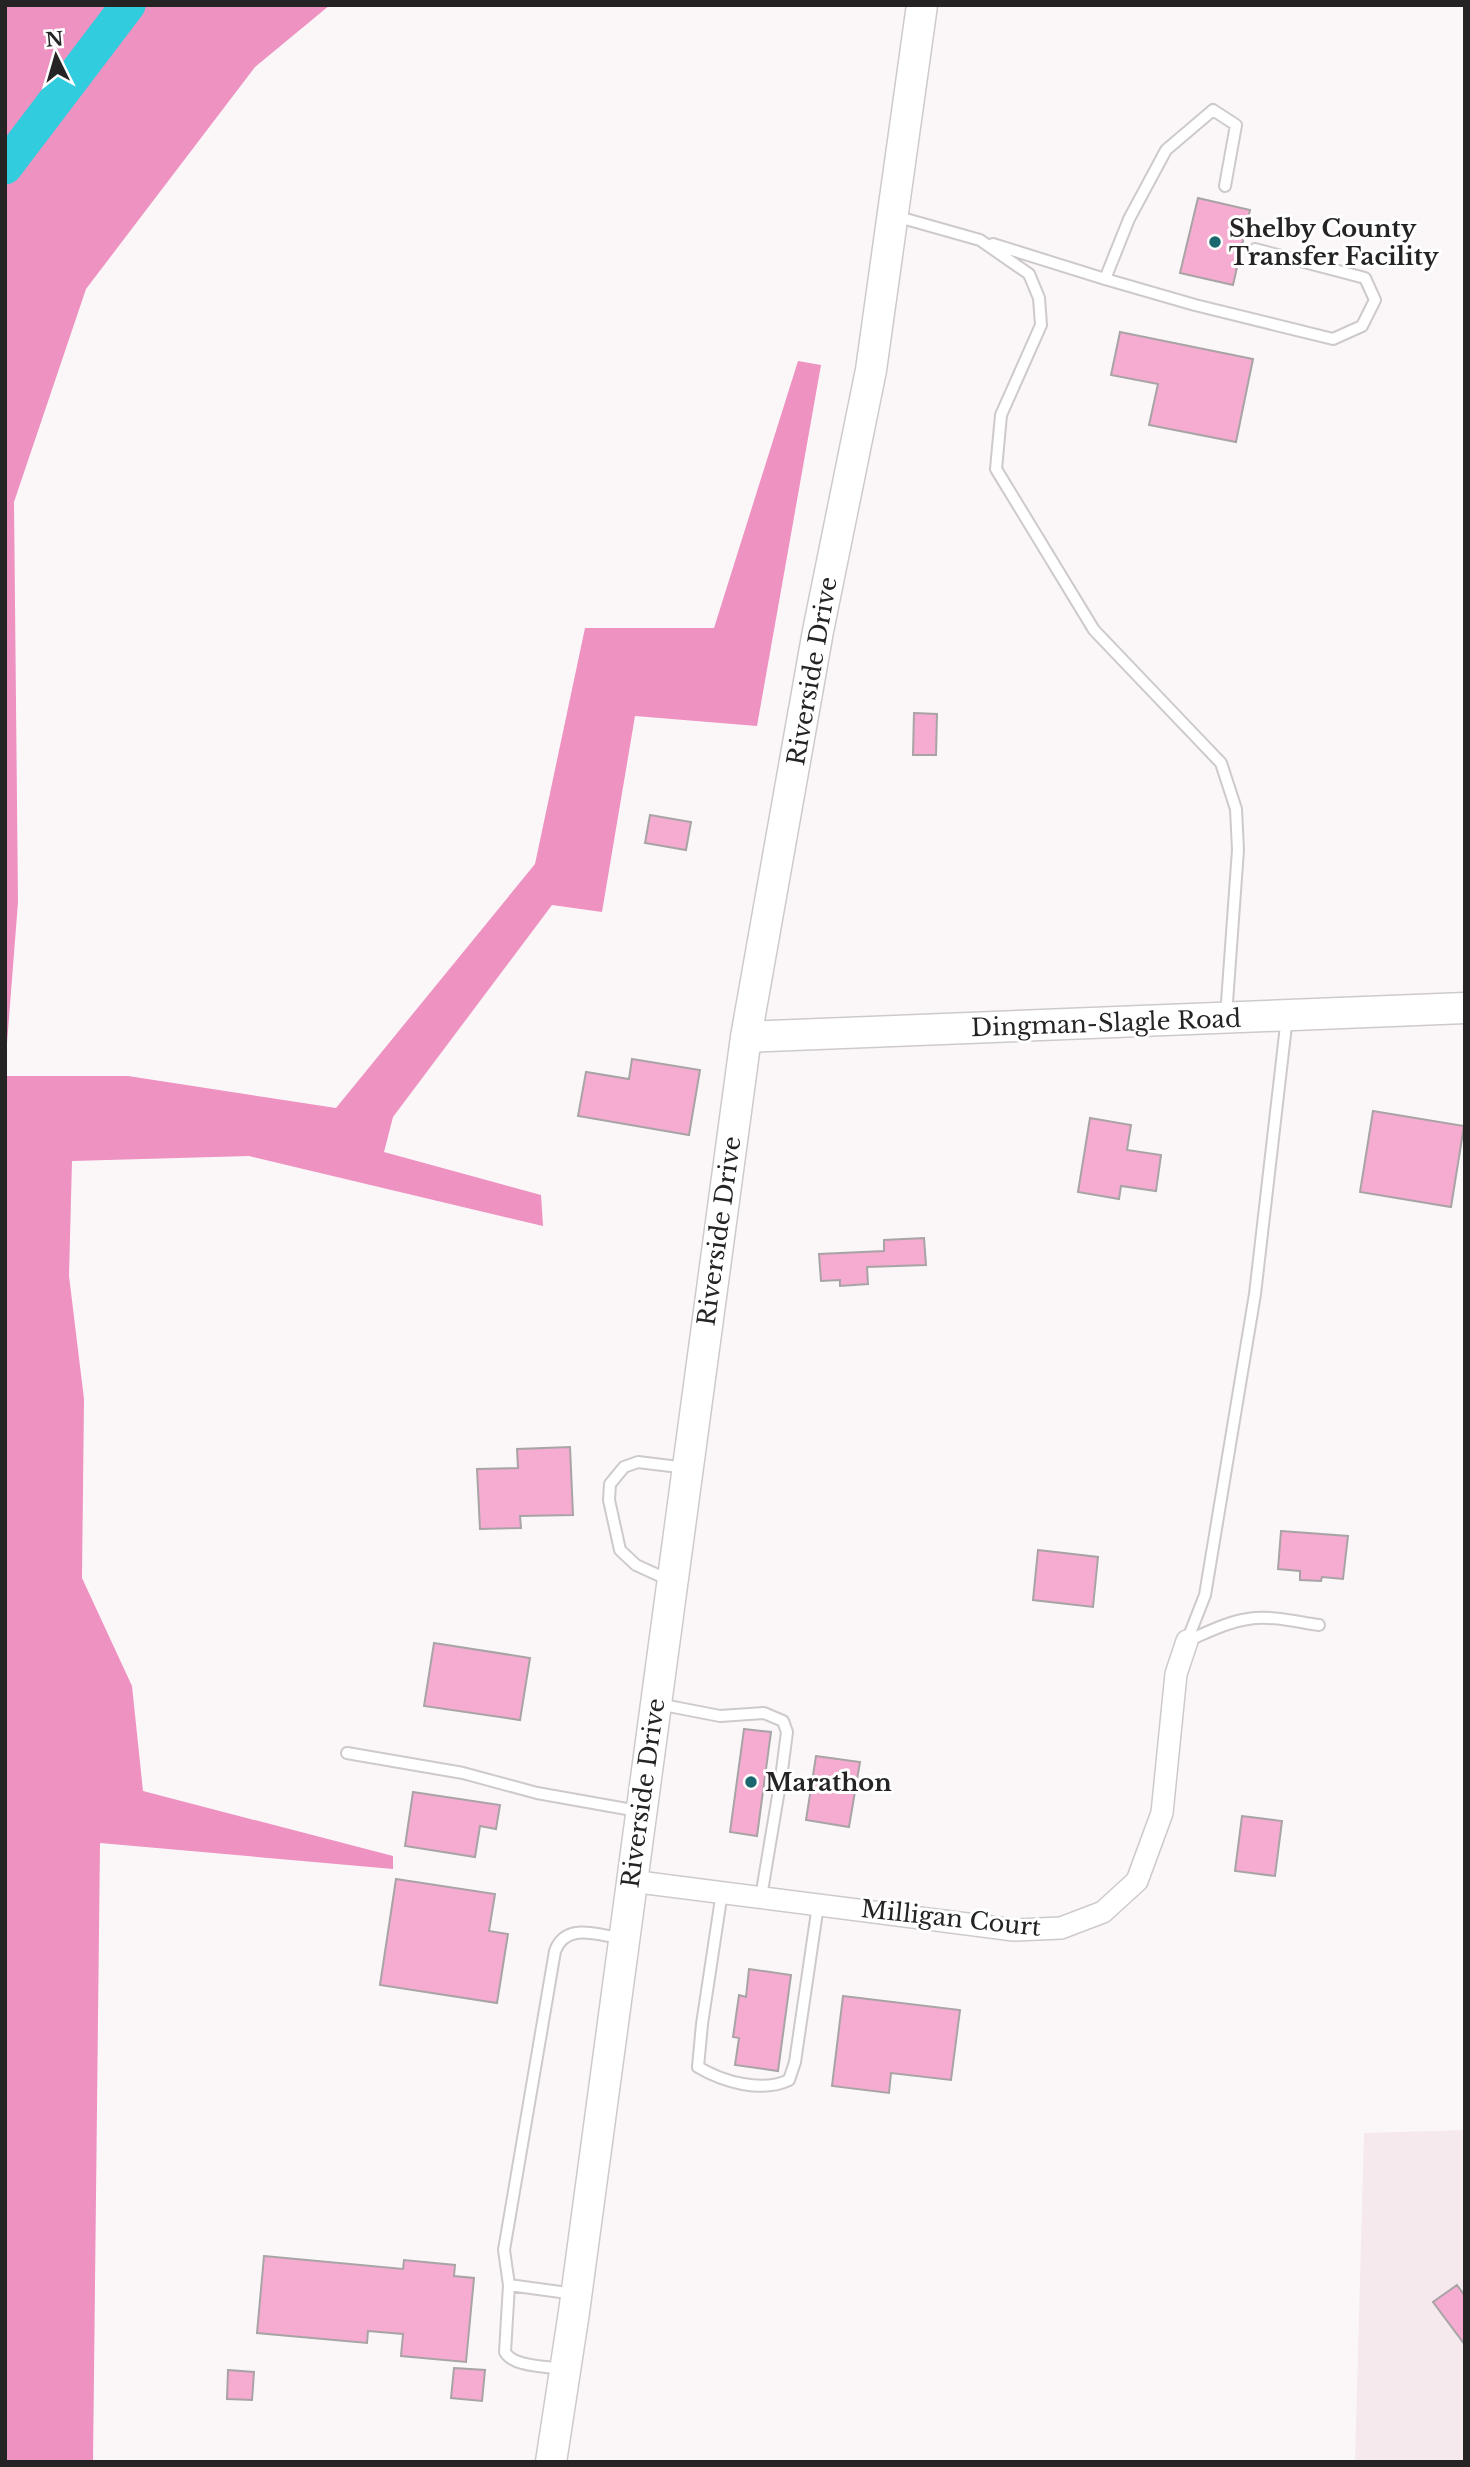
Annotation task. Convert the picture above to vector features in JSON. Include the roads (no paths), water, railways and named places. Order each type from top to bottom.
[{"type":"main road","name":"Riverside Drive","points":[[551,2462],[746,1037],[818,631],[871,370],[922,5]]},
{"type":"main road","name":"Dingman-Slagle Road","points":[[746,1037],[1465,1008]]},
{"type":"street","name":"Milligan Court","points":[[631,1881],[1013,1930],[1061,1928],[1103,1912],[1137,1881],[1162,1813],[1176,1674],[1187,1642]]},
{"type":"lane","points":[[1105,279],[1129,219],[1166,150],[1213,110],[1236,125],[1224,186]]},
{"type":"lane","points":[[892,216],[1195,305],[1334,339],[1362,326],[1375,300],[1365,278],[1255,249]]},
{"type":"lane","points":[[980,240],[1029,274],[1038,298],[1041,325],[1001,415],[996,470],[1094,630],[1220,763],[1236,809],[1238,850],[1226,1019]]},
{"type":"lane","points":[[1187,1642],[1205,1595],[1255,1294],[1287,1016]]},
{"type":"lane","points":[[672,1581],[636,1564],[620,1550],[609,1500],[610,1484],[624,1466],[638,1462],[687,1468]]},
{"type":"lane","points":[[1187,1642],[1224,1625],[1248,1619],[1267,1618],[1320,1625]]},
{"type":"lane","points":[[655,1704],[720,1716],[764,1713],[783,1721],[787,1732],[761,1897]]},
{"type":"lane","points":[[347,1754],[463,1773],[537,1793],[641,1811]]},
{"type":"lane","points":[[722,1892],[698,2067],[712,2075],[754,2085],[777,2086],[789,2080],[794,2063],[818,1905]]},
{"type":"lane","points":[[565,2369],[508,2358],[504,2347],[509,2285],[504,2250],[555,1951],[564,1936],[572,1932],[624,1939]]},
{"type":"lane","points":[[509,2285],[576,2294]]},
{"type":"waterway","points":[[5,167],[128,5]]},
{"type":"place","name":"Shelby County Transfer Facility","points":[[1215,242]]},
{"type":"place","name":"Marathon","points":[[751,1782]]}]
